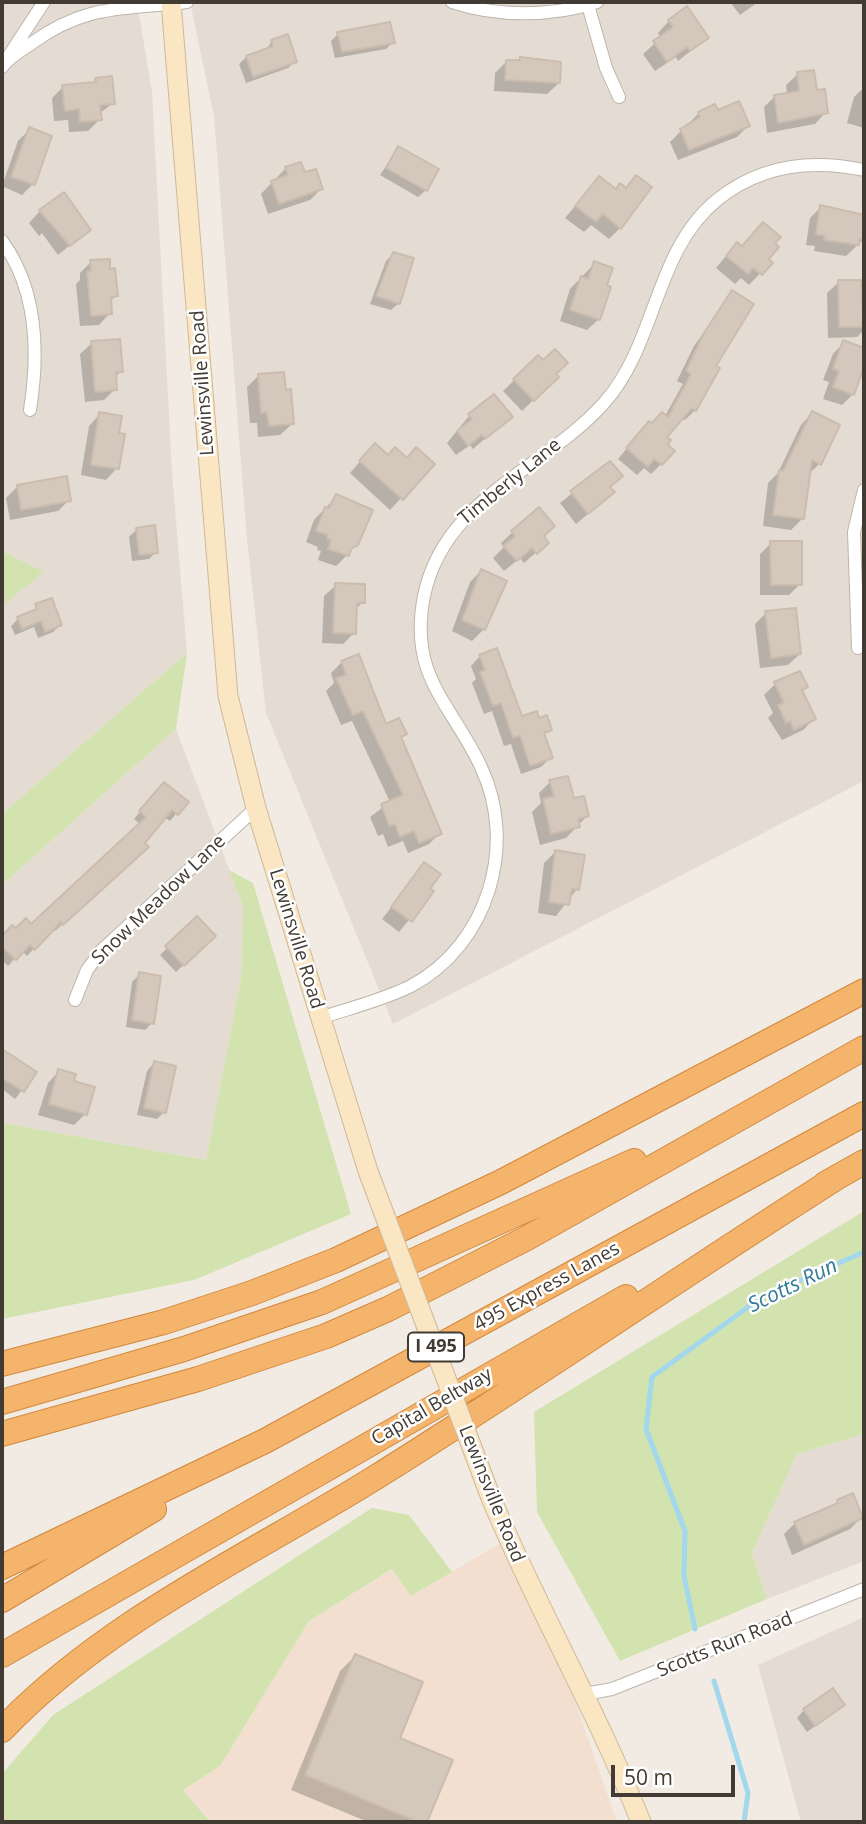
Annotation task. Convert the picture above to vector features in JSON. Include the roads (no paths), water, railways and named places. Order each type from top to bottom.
[{"type":"highway","points":[[2,1364],[164,1322],[252,1293],[336,1260],[501,1182],[864,991]]},
{"type":"highway","points":[[2,1434],[198,1380],[326,1336],[388,1309],[516,1244],[864,1048]]},
{"type":"highway","points":[[2,1402],[184,1349],[322,1301],[781,1095]]},
{"type":"highway","name":"495 Express Lanes","points":[[2,1567],[265,1441],[864,1114]]},
{"type":"highway","name":"Capital Beltway","points":[[2,1655],[864,1162]]},
{"type":"highway","points":[[2,1730],[63,1673],[130,1625],[421,1449],[839,1176]]},
{"type":"highway","points":[[2,1600],[265,1441]]},
{"type":"main road","name":"Lewinsville Road","points":[[177,2],[222,645],[236,734],[256,808],[368,1171],[491,1498],[525,1580],[585,1694],[641,1822]]},
{"type":"street","points":[[3,65],[44,2]]},
{"type":"street","points":[[3,65],[52,28],[74,18],[98,10],[177,2]]},
{"type":"street","points":[[452,2],[491,11],[524,13],[593,3],[606,68],[619,97]]},
{"type":"street","name":"Timberly Lane","points":[[320,1018],[410,986],[431,972],[466,937],[490,888],[498,838],[491,791],[481,766],[438,698],[423,650],[424,597],[442,547],[472,509],[584,423],[605,402],[637,351],[682,240],[715,201],[737,186],[783,167],[831,164],[864,170]]},
{"type":"street","points":[[2,241],[19,270],[34,323],[35,360],[30,411]]},
{"type":"street","points":[[858,648],[854,532],[864,490]]},
{"type":"street","name":"Snow Meadow Lane","points":[[75,1000],[87,970],[101,951],[256,808]]},
{"type":"street","name":"Scotts Run Road","points":[[585,1694],[612,1689],[864,1589]]},
{"type":"waterway","name":"Scotts Run","points":[[695,1629],[684,1576],[685,1531],[646,1429],[652,1377],[762,1297],[864,1252]]},
{"type":"waterway","points":[[714,1681],[748,1793],[744,1822]]}]
